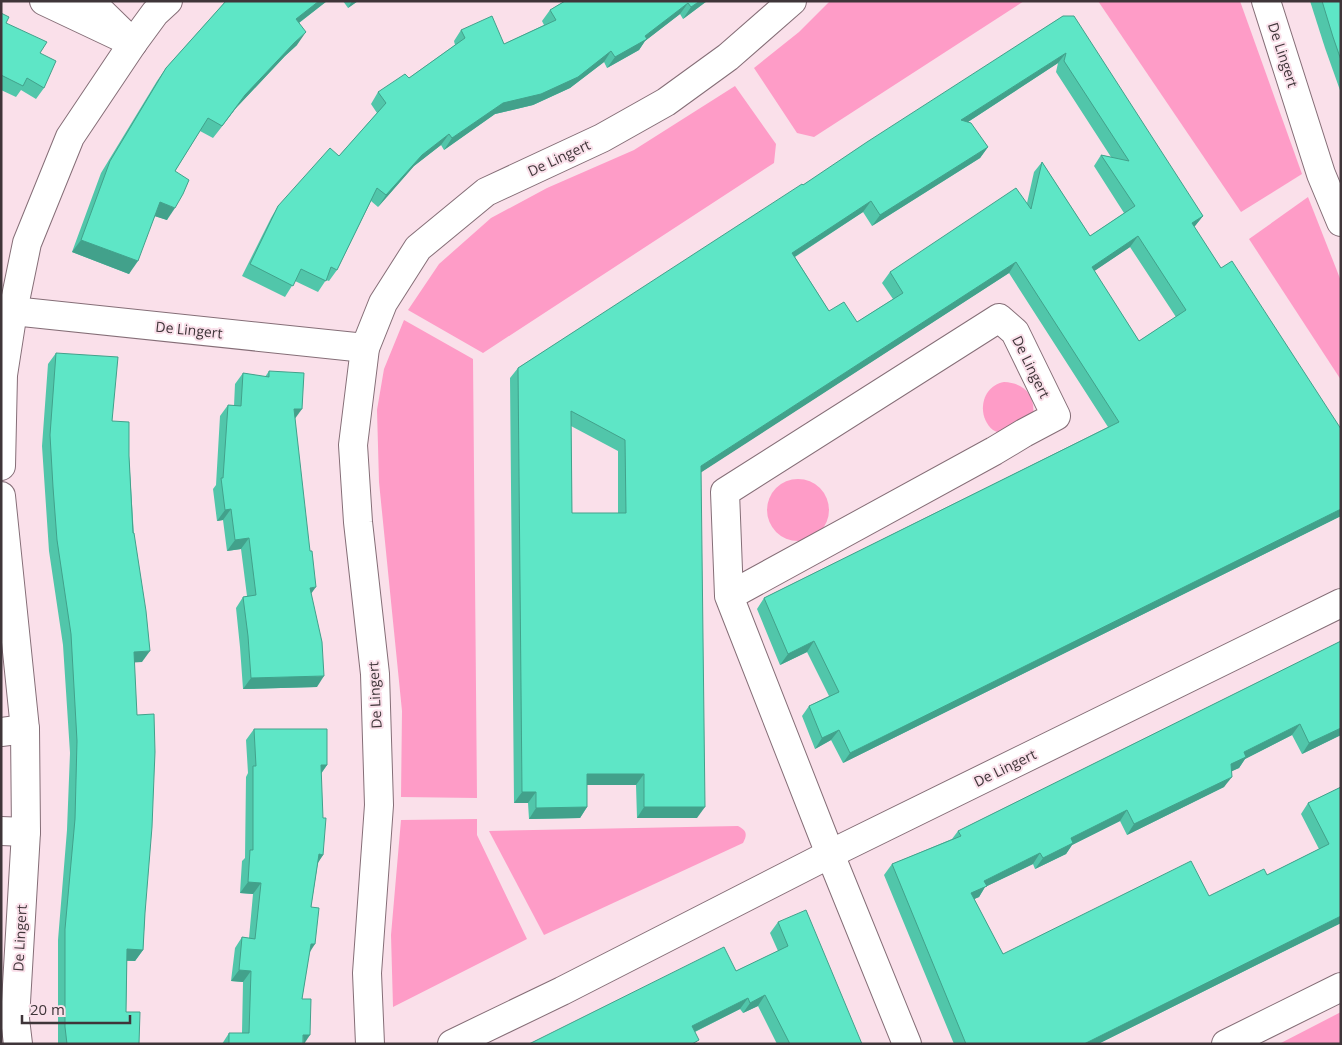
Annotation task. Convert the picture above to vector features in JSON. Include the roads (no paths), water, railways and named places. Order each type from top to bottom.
[{"type":"street","points":[[44,1],[133,43]]},
{"type":"street","points":[[90,1],[133,43]]},
{"type":"street","points":[[1,466],[3,375],[7,312],[27,243],[70,137],[133,43],[155,13],[168,1]]},
{"type":"street","name":"De Lingert","points":[[370,1044],[367,973],[379,805],[375,674],[358,522],[354,445],[366,348],[383,303],[418,248],[486,192],[602,138],[666,102],[728,57],[792,1]]},
{"type":"street","name":"De Lingert","points":[[1266,1],[1321,174],[1341,222]]},
{"type":"street","name":"De Lingert","points":[[7,312],[366,348]]},
{"type":"street","name":"De Lingert","points":[[729,596],[1056,416],[1015,332],[999,318],[725,492],[729,596],[907,1044]]},
{"type":"street","name":"De Lingert","points":[[1,496],[13,730],[15,1019],[18,1044]]},
{"type":"street","name":"De Lingert","points":[[452,1044],[562,991],[830,854],[1341,603]]},
{"type":"street","points":[[1226,1044],[1341,987]]}]
